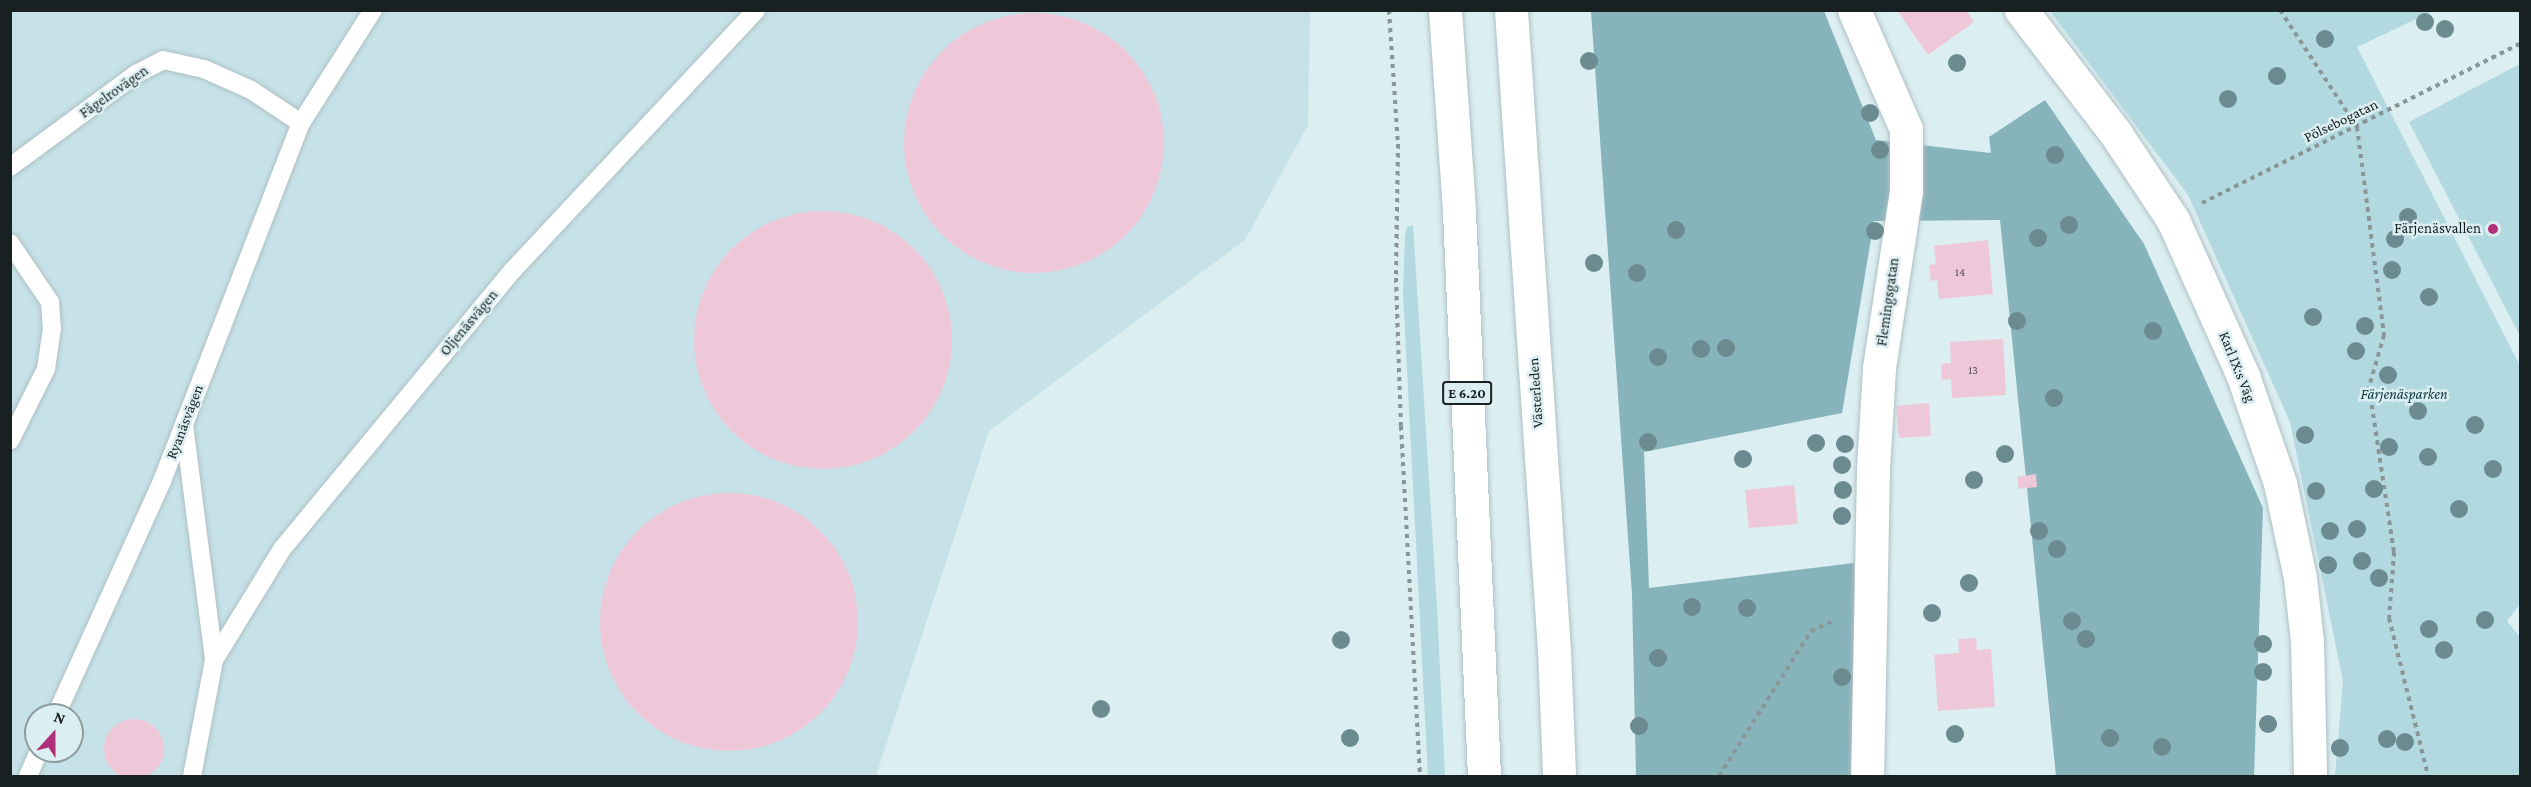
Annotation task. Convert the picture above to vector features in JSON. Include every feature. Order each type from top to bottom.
[{"type":"main road","name":"E 6.20","points":[[1444,10],[1459,212],[1484,777]]},
{"type":"main road","name":"Västerleden","points":[[1511,10],[1554,650],[1558,777]]},
{"type":"main road","name":"Flemingsgatan","points":[[1854,10],[1906,129],[1906,191],[1879,368],[1867,606],[1867,777]]},
{"type":"main road","name":"Karl IX:s Väg","points":[[2021,10],[2116,134],[2173,220],[2242,376],[2280,483],[2300,578],[2307,640],[2310,777]]},
{"type":"lane","points":[[301,123],[373,10]]},
{"type":"lane","name":"Oljenäsvägen","points":[[214,660],[282,549],[513,270],[756,10]]},
{"type":"lane","name":"Fågelrovägen","points":[[10,167],[136,74],[163,60],[213,73],[251,90],[301,123]]},
{"type":"lane","name":"Ryanäsvägen","points":[[61,703],[162,481],[301,123]]},
{"type":"lane","points":[[10,243],[50,302],[51,328],[46,369],[10,441]]},
{"type":"lane","name":"Oljenäsvägen","points":[[184,424],[214,660],[192,777]]},
{"type":"lane","points":[[28,777],[34,763]]},
{"type":"path","points":[[1389,10],[1398,144],[1396,278],[1401,426],[1420,777]]},
{"type":"path","points":[[2280,10],[2357,127],[2384,335],[2369,387],[2394,552],[2389,618],[2428,777]]},
{"type":"path","name":"Pölsebogatan","points":[[2173,220],[2520,44]]},
{"type":"path","points":[[1719,777],[1811,631],[1867,606]]},
{"type":"shaded area","points":[[10,11],[1310,11],[1308,125],[1245,240],[989,431],[876,776],[11,776]]},
{"type":"shaded area","points":[[1591,11],[1824,11],[1876,140],[1991,153],[1989,137],[2045,100],[2144,244],[2263,508],[2254,776],[2056,776],[2000,220],[1874,221],[1842,413],[1644,452],[1649,588],[1854,563],[1858,776],[1636,776],[1632,594]]},
{"type":"green space","name":"Färjenäsparken","points":[[2050,11],[2433,11],[2357,47],[2520,366],[2520,604],[2507,621],[2520,637],[2520,776],[2335,776],[2343,681],[2290,422],[2188,195]]},
{"type":"green space","name":"Färjenäsvallen","points":[[2520,64],[2520,336],[2409,122]]},
{"type":"green space","points":[[1413,225],[1437,607],[1445,776],[1428,776],[1403,293],[1405,236],[1407,227]]},
{"type":"building","points":[[1897,10],[1966,10],[1974,22],[1928,55]]},
{"type":"building","points":[[1034,13],[1059,16],[1084,23],[1106,35],[1126,51],[1142,71],[1154,93],[1161,118],[1164,143],[1161,168],[1154,193],[1142,215],[1126,235],[1106,251],[1084,263],[1059,270],[1034,273],[1009,270],[984,263],[962,251],[942,235],[926,215],[914,193],[907,168],[904,143],[907,118],[914,93],[926,71],[942,51],[962,35],[984,23],[1009,16]]},
{"type":"building","points":[[810,211],[836,211],[861,216],[884,226],[905,240],[923,258],[937,279],[947,302],[952,340],[950,365],[943,389],[931,412],[905,440],[884,454],[861,464],[836,469],[810,469],[785,464],[762,454],[741,440],[723,422],[709,401],[699,378],[694,353],[694,327],[699,302],[709,279],[723,258],[741,240],[762,226],[785,216]]},
{"type":"building","points":[[1988,240],[1993,294],[1939,299],[1937,280],[1931,281],[1929,265],[1936,264],[1934,246]]},
{"type":"building","points":[[2003,339],[2006,395],[1952,398],[1951,379],[1942,380],[1941,364],[1951,363],[1950,342]]},
{"type":"building","points":[[1929,403],[1931,436],[1899,438],[1896,406]]},
{"type":"building","points":[[2036,474],[2037,487],[2019,489],[2017,477]]},
{"type":"building","points":[[1794,485],[1798,524],[1749,528],[1745,490]]},
{"type":"building","points":[[716,493],[742,493],[767,498],[790,508],[811,522],[829,540],[843,561],[853,584],[858,622],[853,660],[843,683],[829,704],[811,722],[790,736],[767,746],[742,751],[716,751],[691,746],[668,736],[647,722],[629,704],[615,683],[605,660],[600,635],[600,609],[605,584],[615,561],[629,540],[647,522],[668,508],[691,498]]},
{"type":"building","points":[[1976,638],[1977,650],[1991,649],[1995,707],[1938,711],[1934,655],[1959,653],[1958,639]]},
{"type":"building","points":[[128,719],[140,719],[151,724],[159,732],[164,749],[162,761],[151,774],[140,779],[128,779],[117,774],[109,766],[104,755],[104,743],[109,732],[117,724]]},
{"type":"place","name":"Färjenäsvallen","points":[[2493,229]]}]
